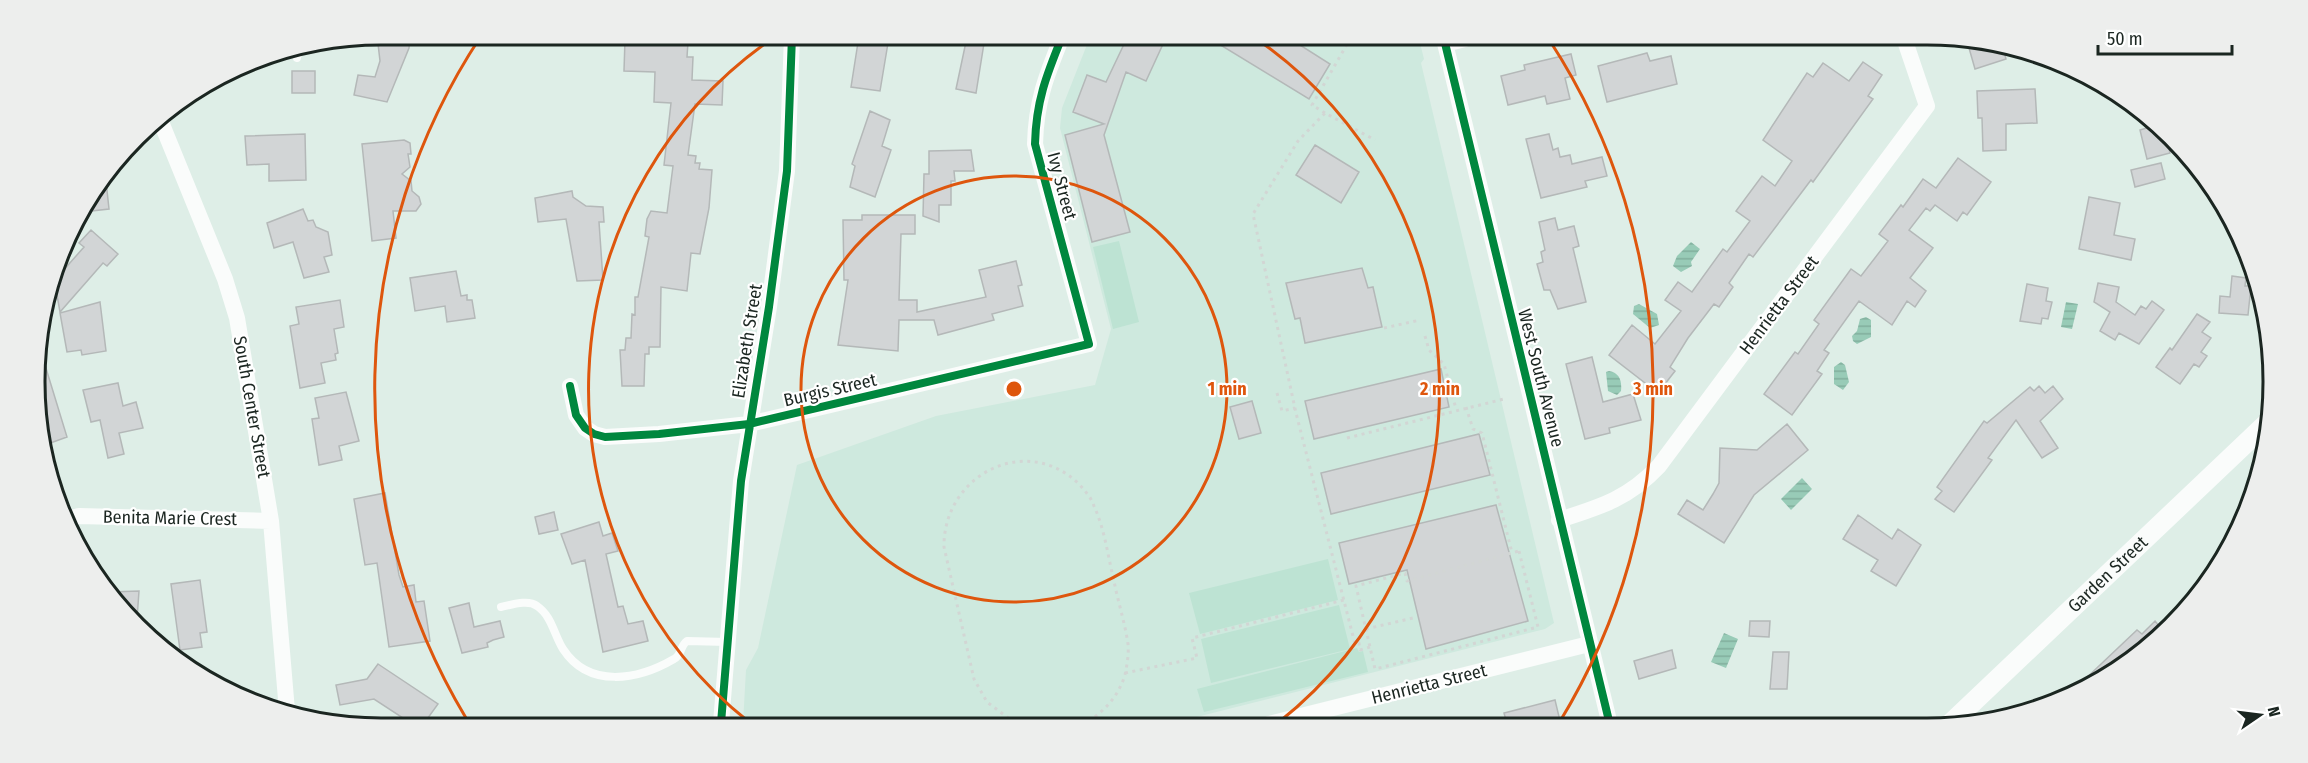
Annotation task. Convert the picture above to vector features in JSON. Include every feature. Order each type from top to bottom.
[{"type":"street","name":"Elizabeth Street","points":[[721,718],[741,481],[769,307],[787,171],[792,45]]},
{"type":"street","name":"Ivy Street","points":[[1059,45],[1041,89],[1036,114],[1035,144],[1089,344]]},
{"type":"street","name":"West South Avenue","points":[[1445,45],[1608,718]]},
{"type":"street","name":"Henrietta Street","points":[[1559,520],[1617,501],[1644,482],[1659,466],[1928,106],[1906,45]]},
{"type":"street","name":"South Center Street","points":[[163,127],[225,279],[237,318],[272,521],[285,704]]},
{"type":"street","name":"Burgis Street","points":[[570,386],[576,415],[585,428],[605,437],[659,434],[749,424],[1089,344]]},
{"type":"street","name":"Garden Street","points":[[1958,716],[2259,430]]},
{"type":"street","name":"Benita Marie Crest","points":[[74,517],[272,521]]},
{"type":"street","name":"Henrietta Street","points":[[1293,718],[1589,644]]},
{"type":"lane","points":[[501,607],[527,603],[537,605],[550,620],[562,647],[572,659],[585,670],[609,678],[630,675],[675,659],[687,641],[728,642]]},
{"type":"path","points":[[1347,45],[1312,105],[1375,140]]},
{"type":"path","points":[[1325,113],[1298,141],[1253,214],[1295,408],[1355,644],[1359,643],[1360,650],[1370,647]]},
{"type":"path","points":[[1384,328],[1420,320]]},
{"type":"path","points":[[1425,336],[1430,350],[1444,364],[1456,409]]},
{"type":"path","points":[[1277,393],[1282,411],[1295,408]]},
{"type":"path","points":[[1347,438],[1456,409],[1504,399]]},
{"type":"path","points":[[1466,407],[1473,429],[1482,433],[1512,553]]},
{"type":"path","points":[[1008,718],[987,702],[974,679],[944,547],[947,518],[961,492],[975,478],[996,465],[1018,462],[1051,467],[1076,482],[1088,494],[1099,518],[1128,643],[1125,673],[1109,705],[1092,718]]},
{"type":"path","points":[[1519,551],[1538,627],[1375,669],[1366,629],[1356,586],[1406,573],[1407,581],[1519,551]]},
{"type":"path","points":[[1125,673],[1197,658],[1192,638],[1344,600]]},
{"type":"path","points":[[1366,629],[1413,618]]},
{"type":"shaded area","points":[[1087,45],[1420,45],[1424,59],[1421,63],[1554,623],[1545,629],[1193,718],[743,718],[746,670],[758,648],[797,465],[936,416],[1095,385],[1111,329],[1060,128],[1062,108]]},
{"type":"shaded area","points":[[1119,241],[1139,322],[1113,329],[1093,247]]},
{"type":"shaded area","points":[[1691,242],[1700,249],[1691,262],[1692,266],[1681,272],[1673,266],[1677,256]]},
{"type":"shaded area","points":[[2066,302],[2078,304],[2072,329],[2061,327]]},
{"type":"shaded area","points":[[1639,304],[1657,314],[1659,325],[1650,328],[1633,314],[1634,306]]},
{"type":"shaded area","points":[[1866,317],[1871,320],[1871,337],[1857,344],[1853,341],[1852,336],[1857,331],[1860,319]]},
{"type":"shaded area","points":[[1841,362],[1845,365],[1849,382],[1843,390],[1834,384],[1834,367]]},
{"type":"shaded area","points":[[1606,372],[1616,374],[1621,381],[1621,391],[1617,395],[1608,391]]},
{"type":"shaded area","points":[[1802,478],[1812,489],[1791,510],[1781,499]]},
{"type":"shaded area","points":[[1328,559],[1338,600],[1200,634],[1189,593]]},
{"type":"shaded area","points":[[1339,605],[1350,649],[1211,683],[1201,639]]},
{"type":"shaded area","points":[[1724,633],[1738,639],[1726,668],[1711,662]]},
{"type":"shaded area","points":[[1357,648],[1359,652],[1363,651],[1368,672],[1204,712],[1197,689]]},
{"type":"building","points":[[378,45],[409,45],[387,102],[354,95],[358,75],[375,77],[380,61]]},
{"type":"building","points":[[625,45],[688,45],[687,57],[693,57],[692,80],[723,81],[722,105],[695,104],[688,155],[696,156],[695,163],[700,163],[699,169],[712,170],[709,208],[700,254],[691,253],[687,291],[661,287],[660,347],[649,347],[649,354],[645,354],[644,386],[622,386],[620,350],[625,350],[626,338],[631,338],[635,297],[638,297],[649,237],[645,236],[647,219],[651,211],[667,213],[673,166],[664,165],[671,103],[654,102],[655,72],[624,71]]},
{"type":"building","points":[[858,45],[888,45],[880,91],[851,87]]},
{"type":"building","points":[[965,45],[984,45],[976,93],[956,89]]},
{"type":"building","points":[[1124,45],[1163,45],[1146,81],[1126,72],[1104,135],[1130,232],[1092,242],[1065,135],[1104,124],[1073,112],[1087,75],[1106,82]]},
{"type":"building","points":[[1220,45],[1300,45],[1330,64],[1309,99]]},
{"type":"building","points":[[1969,48],[2005,54],[2006,59],[1975,69]]},
{"type":"building","points":[[1647,53],[1650,61],[1671,56],[1677,84],[1607,102],[1598,66]]},
{"type":"building","points":[[1571,54],[1576,75],[1565,78],[1570,99],[1547,104],[1545,96],[1508,105],[1501,76],[1525,70],[1524,65]]},
{"type":"building","points":[[1863,62],[1882,75],[1868,96],[1873,99],[1813,182],[1811,180],[1753,257],[1749,254],[1729,283],[1733,287],[1719,307],[1714,304],[1688,338],[1670,367],[1675,371],[1658,393],[1609,355],[1632,325],[1655,344],[1681,311],[1665,300],[1678,282],[1692,292],[1723,249],[1727,252],[1750,221],[1736,211],[1762,176],[1775,186],[1792,161],[1763,140],[1807,73],[1813,77],[1823,63],[1849,81]]},
{"type":"building","points":[[292,71],[315,71],[315,93],[292,93]]},
{"type":"building","points":[[2035,89],[2037,123],[2006,124],[2006,150],[1983,151],[1982,118],[1978,118],[1977,91]]},
{"type":"building","points":[[870,111],[890,120],[882,146],[891,150],[875,197],[850,187],[855,166],[852,164]]},
{"type":"building","points":[[2147,128],[2170,153],[2147,159],[2140,130]]},
{"type":"building","points":[[305,134],[306,180],[269,181],[269,164],[247,165],[245,136]]},
{"type":"building","points":[[1549,134],[1553,150],[1558,148],[1560,157],[1570,155],[1572,164],[1602,157],[1607,176],[1585,181],[1587,187],[1541,198],[1526,139]]},
{"type":"building","points":[[404,140],[410,143],[411,154],[408,154],[410,167],[402,174],[411,181],[412,191],[419,197],[421,204],[416,211],[393,211],[396,238],[372,241],[362,144]]},
{"type":"building","points":[[1315,145],[1359,172],[1341,203],[1296,175]]},
{"type":"building","points":[[971,150],[974,171],[954,171],[955,181],[951,181],[951,205],[939,205],[939,222],[923,216],[924,174],[929,174],[929,151]]},
{"type":"building","points":[[1958,158],[1991,182],[1967,215],[1963,212],[1957,221],[1935,205],[1930,211],[1926,208],[1909,230],[1933,248],[1910,278],[1926,291],[1915,307],[1907,301],[1892,325],[1859,301],[1824,350],[1829,353],[1817,371],[1822,374],[1792,415],[1764,394],[1795,352],[1798,354],[1819,324],[1814,320],[1851,269],[1861,276],[1888,241],[1879,234],[1901,205],[1903,207],[1923,179],[1936,188]]},
{"type":"building","points":[[2161,163],[2165,179],[2135,187],[2131,170]]},
{"type":"building","points":[[107,188],[109,209],[91,211]]},
{"type":"building","points":[[572,191],[573,197],[586,206],[603,207],[604,222],[599,222],[603,280],[577,281],[566,219],[538,222],[535,198]]},
{"type":"building","points":[[2089,197],[2120,203],[2114,235],[2135,239],[2131,260],[2079,249]]},
{"type":"building","points":[[303,209],[308,221],[313,220],[316,227],[328,232],[332,255],[324,257],[329,272],[304,278],[293,242],[274,248],[267,223]]},
{"type":"building","points":[[862,215],[915,215],[915,234],[901,234],[899,300],[917,300],[917,312],[986,297],[979,270],[1016,261],[1022,285],[1018,286],[1023,306],[992,314],[994,320],[938,335],[934,320],[899,320],[898,351],[838,345],[848,280],[844,280],[843,220],[862,220]]},
{"type":"building","points":[[1555,218],[1558,230],[1574,226],[1579,246],[1573,248],[1586,302],[1558,309],[1550,290],[1544,290],[1537,264],[1543,262],[1541,252],[1545,250],[1539,222]]},
{"type":"building","points":[[91,230],[118,254],[107,266],[103,263],[60,312],[56,294],[65,269],[84,247],[79,243]]},
{"type":"building","points":[[1362,268],[1368,288],[1373,287],[1382,327],[1305,343],[1300,318],[1295,319],[1286,283]]},
{"type":"building","points":[[456,271],[461,296],[467,295],[467,300],[472,300],[475,318],[447,322],[445,306],[415,311],[410,278]]},
{"type":"building","points":[[2232,276],[2246,278],[2245,286],[2249,286],[2251,290],[2248,315],[2219,313],[2220,296],[2230,297]]},
{"type":"building","points":[[2098,283],[2119,287],[2116,302],[2135,315],[2141,306],[2146,309],[2152,301],[2164,310],[2139,344],[2119,333],[2115,340],[2100,331],[2110,312],[2094,302]]},
{"type":"building","points":[[2027,284],[2048,288],[2046,301],[2052,302],[2048,319],[2042,318],[2041,324],[2020,321]]},
{"type":"building","points":[[340,300],[344,327],[334,329],[338,353],[335,354],[336,360],[321,363],[325,383],[300,388],[290,326],[299,324],[296,307]]},
{"type":"building","points":[[100,302],[106,351],[82,355],[81,350],[67,352],[60,313]]},
{"type":"building","points":[[2197,314],[2210,322],[2202,332],[2211,338],[2201,352],[2207,356],[2199,367],[2194,364],[2180,384],[2156,367],[2170,348],[2172,350]]},
{"type":"building","points":[[1592,357],[1603,402],[1633,394],[1641,420],[1609,428],[1610,433],[1585,439],[1566,364]]},
{"type":"building","points":[[46,367],[67,437],[50,443],[46,404]]},
{"type":"building","points":[[1441,369],[1449,407],[1314,439],[1305,401]]},
{"type":"building","points":[[118,383],[123,406],[136,402],[143,428],[119,433],[124,454],[108,458],[100,420],[91,422],[83,390]]},
{"type":"building","points":[[2039,386],[2045,393],[2053,386],[2063,399],[2040,421],[2058,448],[2042,458],[2016,420],[1988,458],[1992,460],[1954,512],[1935,499],[1942,491],[1937,487],[1984,421],[1987,423],[2030,387],[2034,391]]},
{"type":"building","points":[[346,392],[359,441],[339,446],[342,460],[319,465],[312,419],[319,418],[315,398]]},
{"type":"building","points":[[1252,401],[1261,433],[1239,439],[1230,407]]},
{"type":"building","points":[[1787,424],[1808,450],[1754,495],[1724,543],[1678,514],[1687,500],[1703,510],[1719,483],[1720,448],[1757,450]]},
{"type":"building","points":[[1479,434],[1490,475],[1331,514],[1321,473]]},
{"type":"building","points":[[385,493],[399,575],[403,587],[414,585],[416,602],[424,601],[430,641],[389,647],[377,563],[365,565],[354,499]]},
{"type":"building","points":[[1496,505],[1528,621],[1426,649],[1407,570],[1349,584],[1339,543]]},
{"type":"building","points":[[554,512],[558,530],[539,534],[535,517]]},
{"type":"building","points":[[1858,515],[1892,539],[1898,529],[1921,545],[1896,586],[1871,571],[1878,560],[1843,539]]},
{"type":"building","points":[[599,522],[603,536],[612,533],[618,551],[606,554],[618,607],[623,606],[628,624],[643,621],[648,641],[603,652],[585,560],[572,564],[561,534]]},
{"type":"building","points":[[200,580],[207,632],[200,633],[202,647],[180,650],[171,584]]},
{"type":"building","points":[[139,591],[137,612],[129,603],[120,592]]},
{"type":"building","points":[[469,603],[474,627],[500,621],[504,637],[487,643],[488,647],[462,653],[449,608]]},
{"type":"building","points":[[1750,621],[1770,621],[1769,637],[1749,636]]},
{"type":"building","points":[[2155,621],[2158,625],[2131,648],[2088,677],[2137,630],[2142,634]]},
{"type":"building","points":[[1672,650],[1676,668],[1639,679],[1634,661]]},
{"type":"building","points":[[1773,652],[1789,652],[1787,689],[1770,689]]},
{"type":"building","points":[[378,664],[438,704],[428,718],[403,718],[374,699],[340,705],[336,685],[367,679]]},
{"type":"building","points":[[1555,700],[1559,718],[1505,718],[1504,713]]},
{"type":"cycle path","points":[[721,718],[741,481],[769,307],[787,171],[792,45]]},
{"type":"cycle path","points":[[570,386],[576,415],[585,428],[594,434],[605,437],[659,434],[749,424],[1089,344],[1035,144],[1037,115],[1043,89],[1059,45]]},
{"type":"cycle path","points":[[1445,45],[1608,718]]}]
